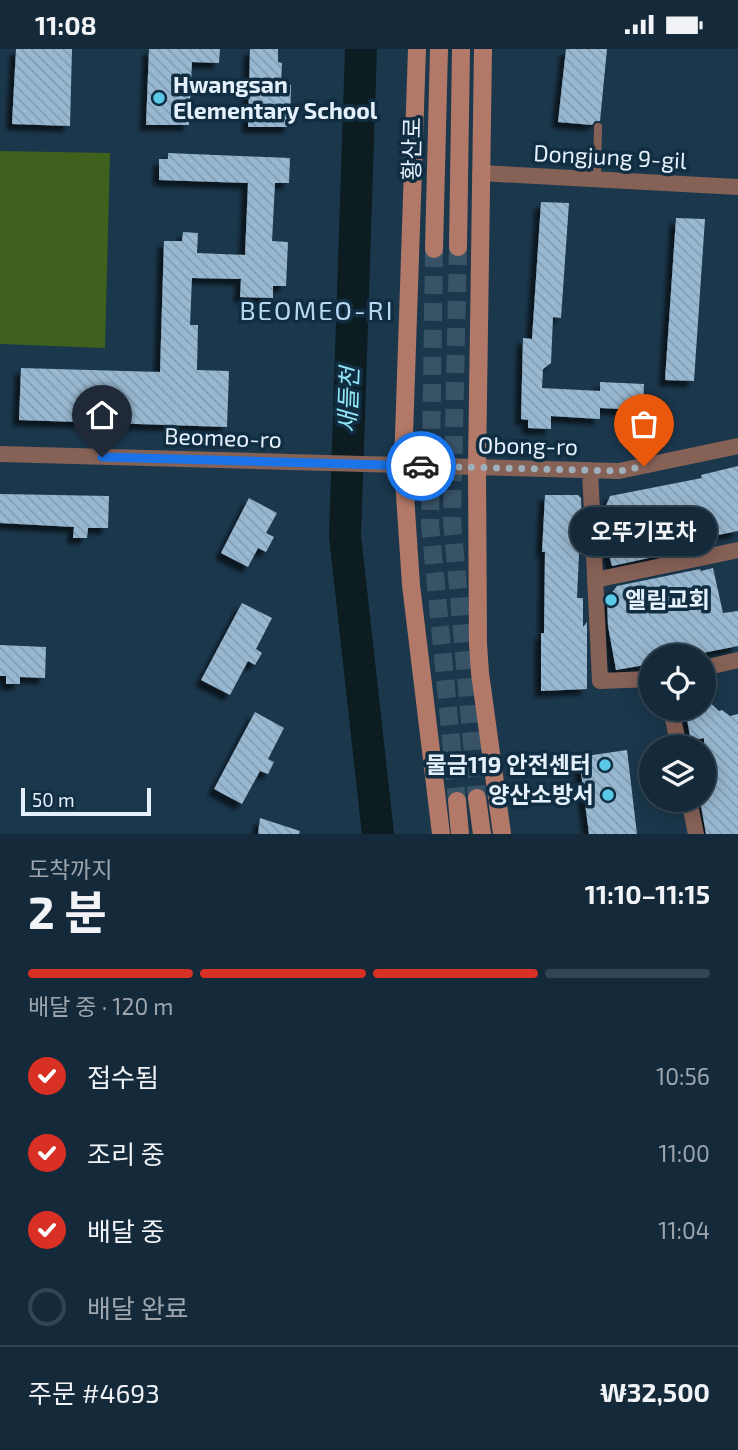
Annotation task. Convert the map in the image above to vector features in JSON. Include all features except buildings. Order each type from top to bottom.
[{"type":"main road","points":[[417,49],[403,465],[411,585],[441,834]]},
{"type":"main road","name":"황산로","points":[[434,249],[439,49]]},
{"type":"main road","name":"황산로","points":[[458,247],[461,49]]},
{"type":"main road","points":[[483,49],[477,467],[480,673],[502,834]]},
{"type":"main road","points":[[477,798],[482,834]]},
{"type":"main road","points":[[457,801],[460,834]]},
{"type":"street","name":"Dongjung 9-gil","points":[[480,173],[738,187]]},
{"type":"street","name":"Obong-ro","points":[[403,465],[620,471],[738,446]]},
{"type":"street","name":"Beomeo-ro","points":[[0,454],[403,465]]},
{"type":"street","points":[[590,470],[600,681],[639,679]]},
{"type":"street","points":[[595,580],[738,550]]},
{"type":"street","points":[[716,665],[738,660]]},
{"type":"street","points":[[691,812],[695,834]]},
{"type":"lane","points":[[597,179],[598,127]]},
{"type":"green space","points":[[0,151],[110,153],[105,348],[0,344]]},
{"type":"waterway","name":"새들천","points":[[361,49],[345,536],[378,834]]},
{"type":"tunnel","points":[[458,247],[452,521],[477,798]]},
{"type":"tunnel","points":[[434,249],[430,524],[457,801]]},
{"type":"way so far","points":[[421,466],[620,471],[644,466]]},
{"type":"place","name":"Hwangsan Elementary School","points":[[159,98]]},
{"type":"place","name":"오뚜기포차","points":[[644,466]]},
{"type":"place","name":"엘림교회","points":[[611,600]]},
{"type":"place","name":"물금119 안전센터","points":[[605,765]]},
{"type":"place","name":"양산소방서","points":[[608,795]]},
{"type":"district","name":"BEOMEO-RI","points":[[317,311]]},
{"type":"route","points":[[102,457],[421,466]]}]
